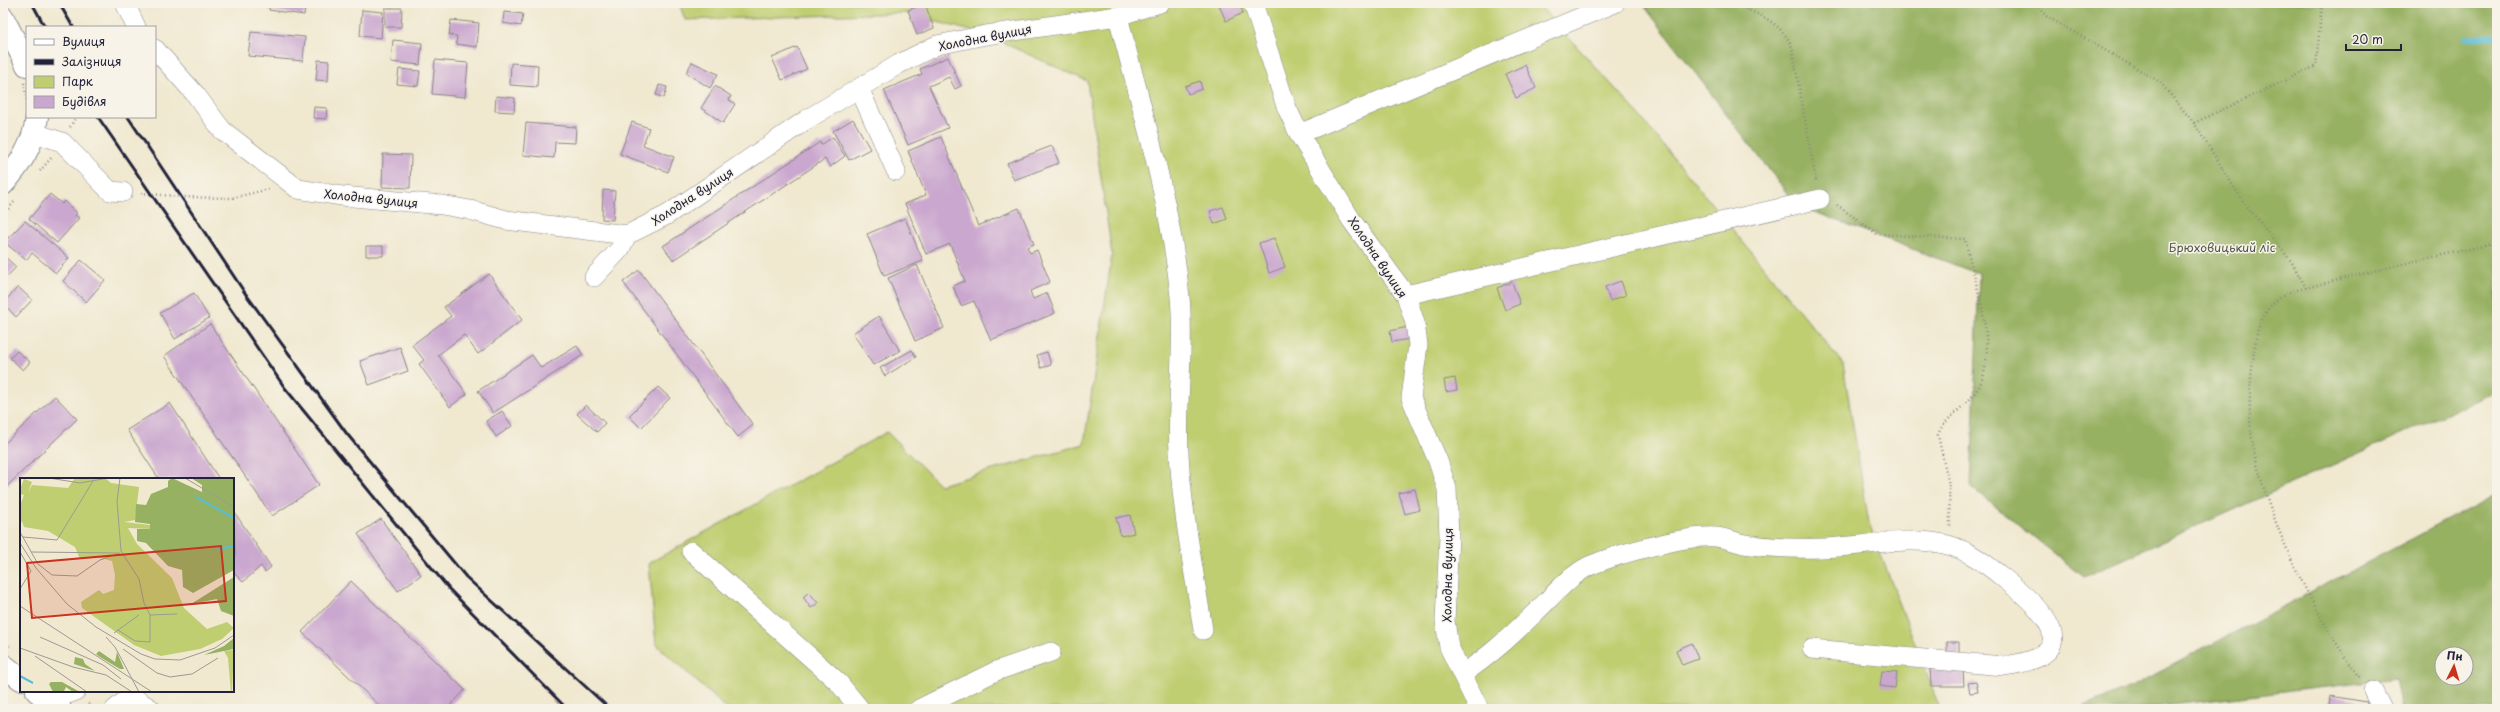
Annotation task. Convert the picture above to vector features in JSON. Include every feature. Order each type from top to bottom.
[{"type":"main road","points":[[3,18],[26,63]]},
{"type":"main road","points":[[3,184],[19,166],[36,125]]},
{"type":"main road","points":[[3,665],[20,678]]},
{"type":"street","points":[[125,3],[136,26]]},
{"type":"street","name":"Холодна вулиця","points":[[156,50],[196,95],[222,130],[298,189],[311,192],[442,205],[470,210],[506,220],[627,235],[667,215],[806,120],[859,88],[937,45],[986,34],[1118,16],[1160,3]]},
{"type":"street","name":"Холодна вулиця","points":[[1253,3],[1286,106],[1299,134],[1352,221],[1406,295],[1418,335],[1411,398],[1438,461],[1447,490],[1449,536],[1444,620],[1449,647],[1479,709]]},
{"type":"street","points":[[1299,134],[1615,3]]},
{"type":"street","points":[[1118,16],[1171,230],[1183,327],[1178,399],[1179,454],[1188,533],[1203,630]]},
{"type":"street","points":[[859,88],[896,171]]},
{"type":"street","points":[[36,125],[62,142],[110,191],[122,192]]},
{"type":"street","points":[[1406,295],[1820,199]]},
{"type":"street","points":[[594,278],[620,249],[627,235]]},
{"type":"street","points":[[1462,674],[1498,649],[1576,575],[1589,566],[1645,549],[1682,540],[1716,537],[1742,544],[1778,548],[1859,547],[1916,541],[1949,545],[1975,556],[2031,601],[2052,630],[2054,639],[2052,648],[2039,658],[2023,664],[2003,666],[1812,649]]},
{"type":"street","points":[[691,551],[838,682],[860,709]]},
{"type":"street","points":[[919,709],[996,671],[1051,652]]},
{"type":"street","points":[[2373,691],[2382,709]]},
{"type":"street","points":[[49,700],[73,692]]},
{"type":"street","points":[[115,709],[131,693],[152,709]]},
{"type":"path","points":[[1731,3],[1779,26],[1787,34],[1792,47],[1820,199],[1840,206],[1877,234],[1965,239],[1984,324],[1986,364],[1982,382],[1970,402],[1939,428],[1938,435],[1949,484],[1949,545]]},
{"type":"path","points":[[2037,3],[2046,16],[2160,82],[2194,123],[2242,200],[2291,262],[2306,288]]},
{"type":"path","points":[[2194,123],[2316,66],[2322,3]]},
{"type":"path","points":[[122,192],[182,198],[232,198],[290,184]]},
{"type":"path","points":[[2373,691],[2346,658],[2305,585],[2271,506],[2254,450],[2250,396],[2256,338],[2265,310],[2274,301],[2289,292],[2415,261],[2497,243]]},
{"type":"green space","points":[[679,3],[1537,3],[1633,108],[1843,364],[1869,524],[1940,709],[727,709],[656,644],[649,563],[887,432],[940,485],[1084,444],[1112,255],[1087,81],[986,35],[904,13],[685,20]]},
{"type":"green space","name":"Брюховицький ліс","points":[[1642,3],[2497,3],[2497,391],[2084,577],[1971,487],[1979,274],[1796,205]]},
{"type":"green space","points":[[2497,494],[2497,709],[2402,709],[2396,679],[2136,709],[2077,709],[2133,686]]},
{"type":"building","points":[[270,3],[306,3],[304,15],[269,10]]},
{"type":"building","points":[[1218,3],[1239,3],[1243,13],[1226,21]]},
{"type":"building","points":[[925,4],[934,28],[917,35],[908,10]]},
{"type":"building","points":[[385,8],[402,8],[401,27],[385,27]]},
{"type":"building","points":[[362,10],[383,12],[381,38],[360,36]]},
{"type":"building","points":[[504,12],[523,14],[521,26],[503,23]]},
{"type":"building","points":[[451,20],[479,23],[477,47],[456,44],[457,36],[449,35]]},
{"type":"building","points":[[251,32],[305,37],[303,61],[248,56]]},
{"type":"building","points":[[393,40],[422,43],[420,65],[391,62]]},
{"type":"building","points":[[797,47],[807,69],[782,80],[772,58]]},
{"type":"building","points":[[948,57],[961,86],[955,89],[949,77],[929,86],[948,128],[908,145],[884,90],[922,74],[920,69]]},
{"type":"building","points":[[318,60],[329,61],[328,81],[316,80]]},
{"type":"building","points":[[435,60],[468,63],[465,97],[432,94]]},
{"type":"building","points":[[692,62],[718,74],[710,88],[686,73]]},
{"type":"building","points":[[511,63],[538,65],[537,87],[510,85]]},
{"type":"building","points":[[1525,65],[1536,88],[1516,98],[1505,74]]},
{"type":"building","points":[[399,69],[420,71],[418,86],[397,84]]},
{"type":"building","points":[[1200,81],[1202,89],[1188,94],[1185,86]]},
{"type":"building","points":[[659,85],[667,87],[664,98],[656,95]]},
{"type":"building","points":[[715,86],[731,96],[729,100],[735,104],[723,123],[701,108]]},
{"type":"building","points":[[496,96],[515,98],[514,112],[495,111]]},
{"type":"building","points":[[314,107],[327,108],[326,119],[313,118]]},
{"type":"building","points":[[853,119],[870,149],[849,160],[833,131]]},
{"type":"building","points":[[632,122],[649,128],[643,145],[674,157],[668,172],[620,154]]},
{"type":"building","points":[[526,123],[576,127],[575,143],[555,142],[554,158],[523,155]]},
{"type":"building","points":[[833,137],[845,156],[830,167],[825,159],[673,260],[663,246],[820,142],[821,145]]},
{"type":"building","points":[[941,137],[978,226],[1019,208],[1034,244],[1027,247],[1030,253],[1037,250],[1050,282],[1030,291],[1033,299],[1047,293],[1055,313],[991,340],[974,301],[961,306],[953,286],[965,281],[950,244],[926,254],[905,204],[926,195],[908,151]]},
{"type":"building","points":[[1052,146],[1059,163],[1014,180],[1007,163]]},
{"type":"building","points":[[383,154],[411,155],[410,188],[382,187]]},
{"type":"building","points":[[603,190],[615,191],[613,220],[602,219]]},
{"type":"building","points":[[50,194],[62,204],[64,201],[77,213],[75,215],[79,218],[57,243],[29,219]]},
{"type":"building","points":[[1223,207],[1227,219],[1214,224],[1210,211]]},
{"type":"building","points":[[905,218],[923,261],[884,276],[867,234]]},
{"type":"building","points":[[25,221],[69,258],[56,273],[32,253],[26,260],[4,242]]},
{"type":"building","points":[[1274,238],[1285,267],[1269,273],[1259,243]]},
{"type":"building","points":[[366,246],[383,246],[383,256],[366,256]]},
{"type":"building","points":[[3,255],[16,267],[3,281]]},
{"type":"building","points":[[81,260],[105,280],[86,302],[63,281]]},
{"type":"building","points":[[917,265],[944,328],[915,341],[888,278]]},
{"type":"building","points":[[639,270],[753,425],[738,437],[623,282]]},
{"type":"building","points":[[489,274],[522,320],[478,354],[464,335],[438,355],[467,394],[450,407],[419,364],[424,360],[412,345],[451,316],[444,307]]},
{"type":"building","points":[[1621,281],[1626,295],[1610,301],[1605,287]]},
{"type":"building","points":[[1512,282],[1520,304],[1505,310],[1497,288]]},
{"type":"building","points":[[18,287],[32,300],[16,317],[3,303]]},
{"type":"building","points":[[194,293],[209,318],[175,339],[160,313]]},
{"type":"building","points":[[879,316],[900,351],[873,365],[853,333]]},
{"type":"building","points":[[210,324],[319,485],[272,516],[164,356]]},
{"type":"building","points":[[1408,327],[1410,339],[1392,342],[1390,331]]},
{"type":"building","points":[[577,346],[583,355],[493,413],[478,391],[532,355],[541,368]]},
{"type":"building","points":[[400,347],[408,371],[369,385],[360,361]]},
{"type":"building","points":[[912,350],[916,357],[885,376],[880,368]]},
{"type":"building","points":[[17,351],[30,362],[23,370],[10,358]]},
{"type":"building","points":[[1047,352],[1051,365],[1041,368],[1037,355]]},
{"type":"building","points":[[1455,378],[1457,390],[1446,392],[1444,380]]},
{"type":"building","points":[[658,387],[670,398],[641,428],[629,416]]},
{"type":"building","points":[[55,396],[77,419],[3,490],[3,445]]},
{"type":"building","points":[[170,403],[218,478],[158,478],[127,430]]},
{"type":"building","points":[[586,405],[605,423],[597,432],[577,414]]},
{"type":"building","points":[[502,411],[512,426],[496,437],[486,421]]},
{"type":"building","points":[[1415,489],[1420,510],[1405,514],[1399,493]]},
{"type":"building","points":[[234,512],[271,567],[265,572],[261,566],[243,582],[234,573]]},
{"type":"building","points":[[1130,515],[1134,533],[1121,536],[1116,518]]},
{"type":"building","points":[[381,519],[421,575],[398,591],[358,534]]},
{"type":"building","points":[[351,581],[465,690],[447,709],[383,709],[302,632]]},
{"type":"building","points":[[809,592],[818,603],[811,608],[803,597]]},
{"type":"building","points":[[1947,642],[1959,642],[1959,655],[1947,655]]},
{"type":"building","points":[[1692,643],[1698,659],[1682,665],[1676,650]]},
{"type":"building","points":[[1963,668],[1964,686],[1931,686],[1930,669]]},
{"type":"building","points":[[1882,671],[1897,672],[1895,688],[1880,686]]},
{"type":"building","points":[[1976,682],[1978,692],[1970,693],[1968,683]]},
{"type":"building","points":[[2330,696],[2367,702],[2366,709],[2329,707]]},
{"type":"waterway","points":[[2466,38],[2497,36]]},
{"type":"railway","points":[[32,3],[44,26]]},
{"type":"railway","points":[[59,3],[72,26]]},
{"type":"railway","points":[[99,118],[285,388],[449,589],[567,709]]},
{"type":"railway","points":[[129,118],[245,293],[347,434],[466,577],[610,709]]}]
